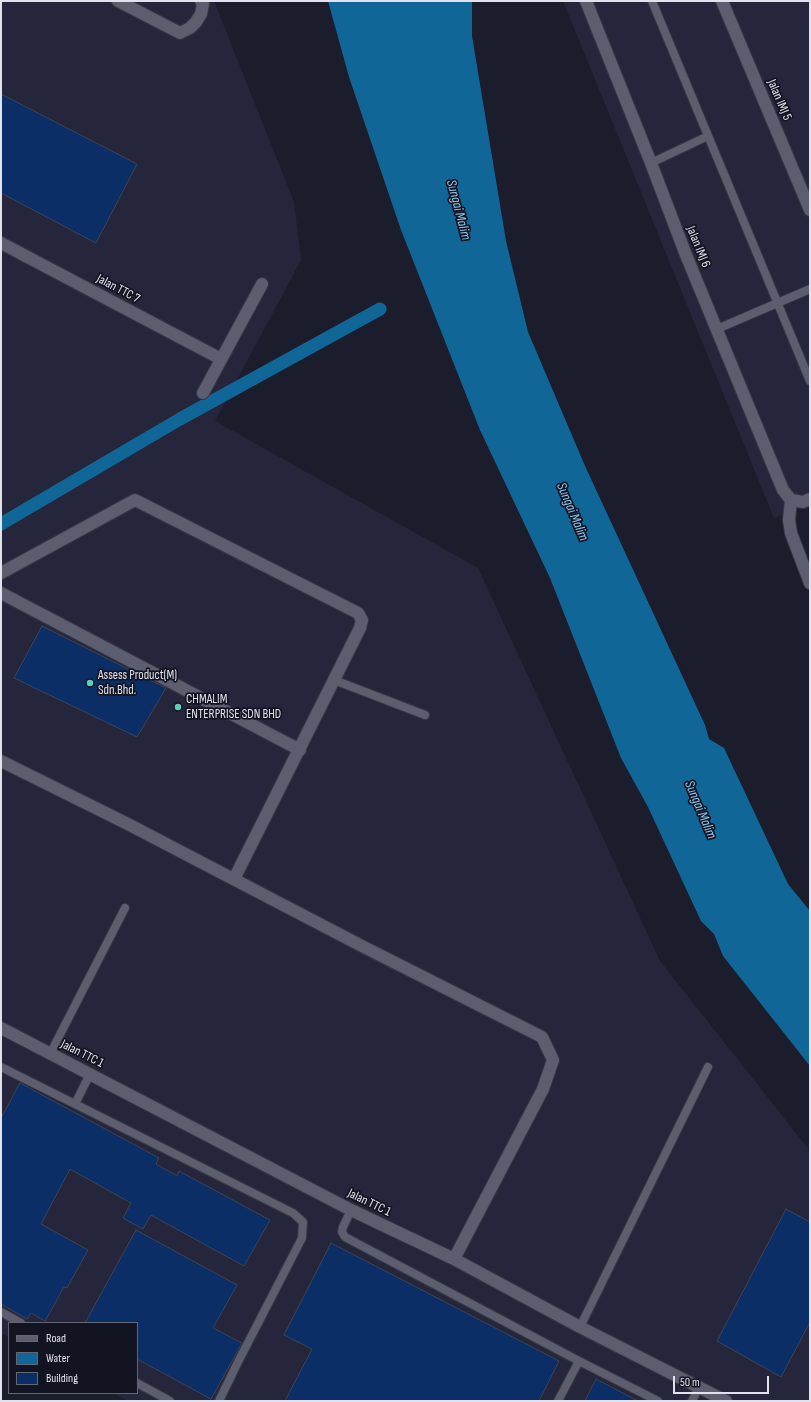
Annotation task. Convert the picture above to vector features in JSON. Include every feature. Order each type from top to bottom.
[{"type":"street","points":[[118,1],[180,33],[190,28],[196,22],[203,4],[201,1]]},
{"type":"street","name":"Jalan IMJ 6","points":[[586,1],[783,490],[791,500]]},
{"type":"street","name":"Jalan IMJ 5","points":[[722,1],[810,210]]},
{"type":"street","name":"Jalan TTC 7","points":[[1,243],[221,359]]},
{"type":"street","points":[[202,393],[262,284]]},
{"type":"street","points":[[810,499],[803,502],[791,500],[789,520],[790,533],[806,560],[810,583]]},
{"type":"street","points":[[1,573],[135,500],[358,613],[362,620],[360,628],[234,879]]},
{"type":"street","points":[[1,593],[300,750]]},
{"type":"street","points":[[1,761],[128,824],[358,944],[542,1037],[553,1060],[543,1089],[454,1259]]},
{"type":"street","name":"Jalan TTC 1","points":[[1,1028],[351,1210],[454,1259],[580,1327],[726,1401]]},
{"type":"lane","points":[[652,1],[810,382]]},
{"type":"lane","points":[[651,163],[708,136]]},
{"type":"lane","points":[[717,329],[810,289]]},
{"type":"lane","points":[[334,680],[425,715]]},
{"type":"lane","points":[[50,1054],[125,908]]},
{"type":"lane","points":[[1,1067],[294,1213],[303,1222],[302,1238],[219,1401]]},
{"type":"lane","points":[[580,1327],[708,1067]]},
{"type":"lane","points":[[75,1104],[90,1074]]},
{"type":"lane","points":[[351,1210],[343,1227],[342,1232],[345,1237],[579,1361],[658,1401]]},
{"type":"lane","points":[[1,1312],[19,1322]]},
{"type":"lane","points":[[558,1401],[579,1361]]},
{"type":"lane","points":[[138,1384],[170,1401]]},
{"type":"lane","points":[[692,1401],[699,1387]]},
{"type":"shaded area","points":[[1,1],[214,1],[294,202],[301,260],[215,421],[478,568],[660,961],[810,1151],[810,1401],[128,1401],[115,1394],[138,1394],[138,1322],[8,1322],[8,1336],[1,1333]]},
{"type":"shaded area","points":[[563,1],[810,1],[810,504],[774,518]]},
{"type":"water","name":"Sungai Malim","points":[[328,1],[472,1],[472,36],[506,241],[528,332],[585,466],[705,725],[709,739],[724,748],[788,884],[810,911],[810,1066],[723,956],[714,934],[701,921],[648,807],[621,758],[550,578],[480,430],[401,230],[349,77]]},
{"type":"building","points":[[1,94],[137,164],[96,243],[1,193]]},
{"type":"building","name":"Assess Product(M) Sdn.Bhd.","points":[[42,626],[166,688],[137,737],[14,678]]},
{"type":"building","points":[[20,1083],[159,1158],[156,1164],[177,1176],[179,1171],[270,1220],[244,1266],[151,1215],[143,1229],[123,1218],[131,1203],[70,1169],[41,1224],[88,1250],[67,1288],[64,1287],[45,1321],[31,1313],[27,1319],[1,1304],[1,1118]]},
{"type":"building","points":[[786,1209],[810,1222],[810,1322],[781,1377],[717,1341]]},
{"type":"building","points":[[136,1230],[237,1285],[213,1328],[242,1343],[211,1399],[138,1360],[138,1322],[86,1322]]},
{"type":"building","points":[[331,1243],[559,1361],[539,1401],[285,1401],[312,1349],[284,1335]]},
{"type":"building","points":[[596,1379],[638,1401],[585,1401]]},
{"type":"waterway","points":[[1,524],[180,419],[380,309]]},
{"type":"place","name":"Assess Product(M) Sdn.Bhd.","points":[[90,683]]},
{"type":"place","name":"CHMALIM ENTERPRISE SDN BHD","points":[[178,707]]}]
